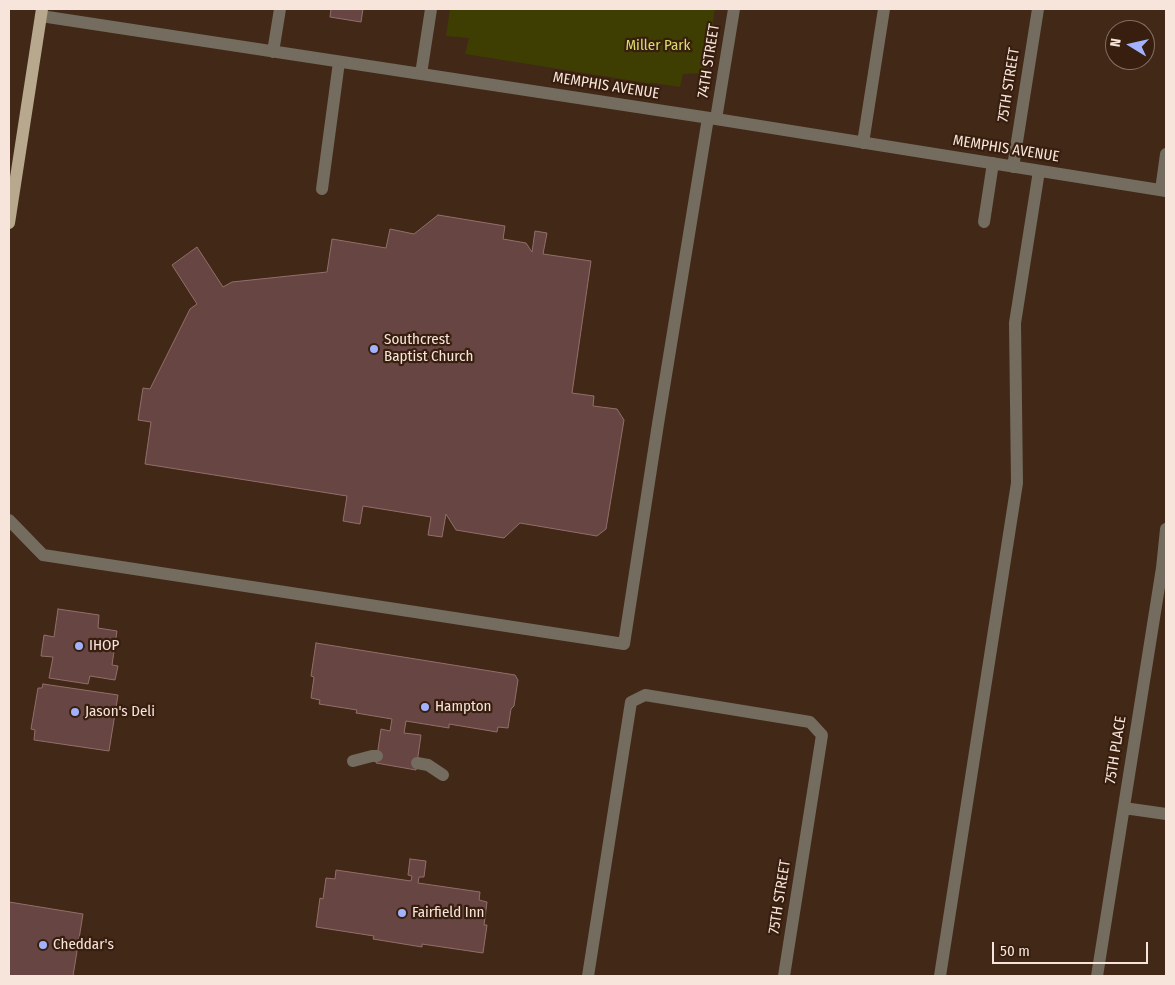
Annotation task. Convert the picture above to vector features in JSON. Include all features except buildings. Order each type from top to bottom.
[{"type":"main road","points":[[9,223],[41,12]]},
{"type":"street","points":[[273,52],[280,9]]},
{"type":"street","points":[[421,74],[431,9]]},
{"type":"street","name":"74TH STREET","points":[[9,520],[43,555],[624,644],[659,414],[712,119],[734,9]]},
{"type":"street","points":[[863,143],[884,9]]},
{"type":"street","name":"75TH STREET","points":[[1013,166],[1038,9]]},
{"type":"street","name":"MEMPHIS AVENUE","points":[[41,12],[273,52],[1013,166],[1163,191]]},
{"type":"street","points":[[322,189],[339,62]]},
{"type":"street","points":[[1163,191],[1166,154]]},
{"type":"street","points":[[984,222],[993,163]]},
{"type":"street","points":[[940,976],[1017,483],[1015,323],[1039,171]]},
{"type":"street","name":"75TH PLACE","points":[[1097,976],[1162,568],[1166,528]]},
{"type":"street","name":"75TH STREET","points":[[588,976],[631,702],[645,696],[810,722],[822,735],[784,976]]},
{"type":"street","points":[[353,761],[377,756]]},
{"type":"street","points":[[417,762],[428,765],[443,775]]},
{"type":"street","points":[[1124,808],[1166,814]]},
{"type":"green space","name":"Miller Park","points":[[450,9],[715,9],[705,73],[683,74],[680,87],[465,54],[469,38],[446,36]]},
{"type":"place","name":"Southcrest Baptist Church","points":[[374,349]]},
{"type":"place","name":"IHOP","points":[[79,646]]},
{"type":"place","name":"Hampton","points":[[425,707]]},
{"type":"place","name":"Jason's Deli","points":[[75,712]]},
{"type":"place","name":"Fairfield Inn","points":[[402,913]]},
{"type":"place","name":"Cheddar's","points":[[43,945]]}]
